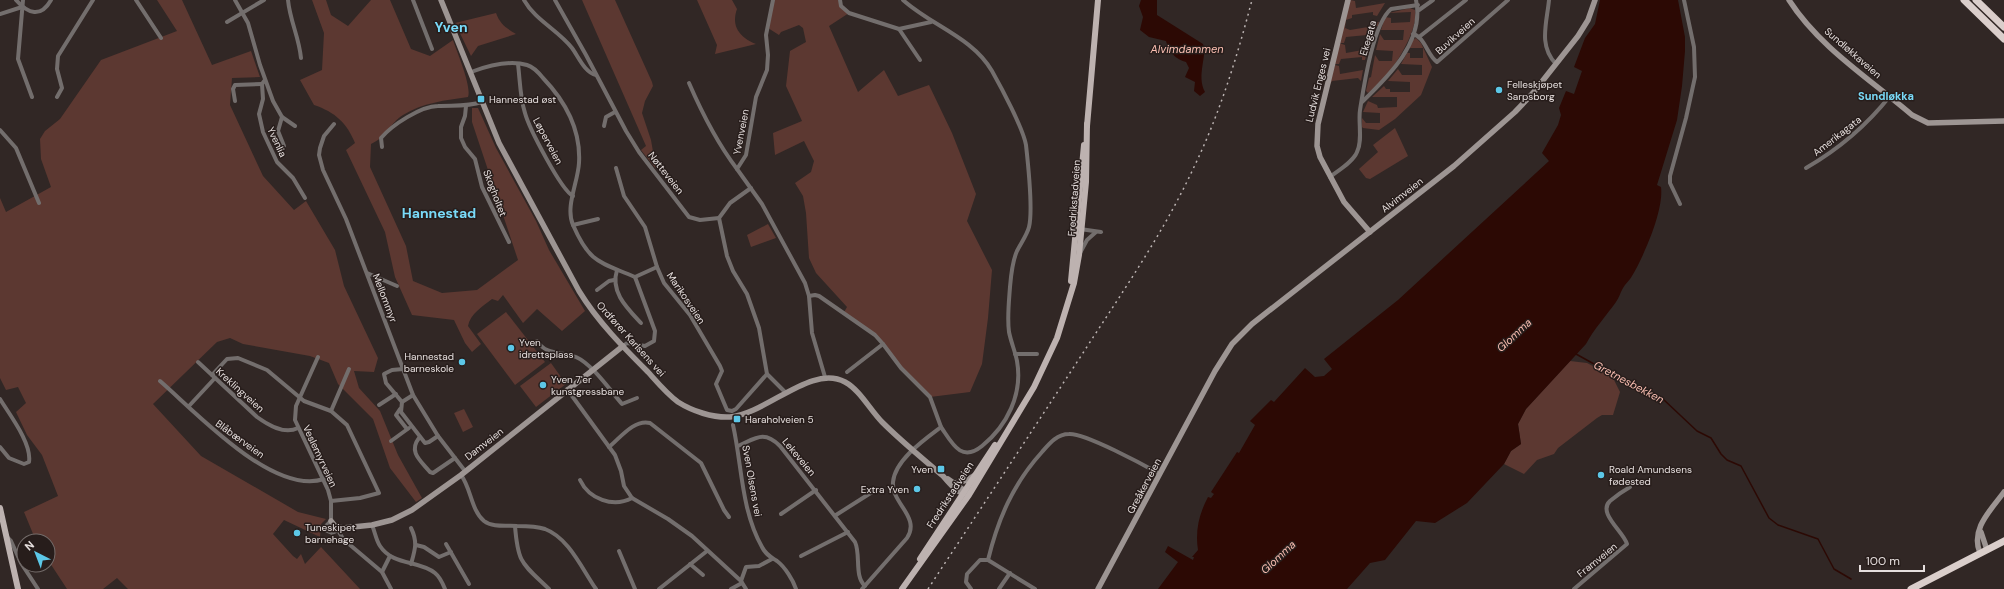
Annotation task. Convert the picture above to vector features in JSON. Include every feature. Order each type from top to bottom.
[{"type":"highway","points":[[1964,0],[2004,39]]},
{"type":"highway","points":[[1976,0],[2004,26]]},
{"type":"highway","points":[[1911,589],[2004,541]]},
{"type":"main road","name":"Fredrikstadveien","points":[[1069,297],[1079,228],[1088,136],[1087,124],[1098,0]]},
{"type":"main road","name":"Fredrikstadveien","points":[[901,589],[966,493],[1018,412],[1048,358],[1062,324],[1074,283],[1079,255],[1079,228]]},
{"type":"main road","name":"Fredrikstadveien","points":[[966,493],[975,474],[1018,412]]},
{"type":"main road","points":[[0,508],[18,589]]},
{"type":"street","points":[[16,0],[22,7],[39,12],[45,9],[51,0]]},
{"type":"street","points":[[23,0],[18,59],[32,97]]},
{"type":"street","points":[[57,97],[62,88],[57,69],[58,56],[93,0]]},
{"type":"street","points":[[136,0],[161,38]]},
{"type":"street","name":"Yvenlia","points":[[235,0],[248,23],[263,82],[282,117],[295,126]]},
{"type":"street","points":[[227,22],[264,0]]},
{"type":"street","points":[[288,0],[290,19],[300,44],[302,58]]},
{"type":"street","points":[[413,0],[432,48]]},
{"type":"street","name":"Ordfører Karlsens vei","points":[[441,0],[482,102],[509,163],[579,291],[590,308],[623,346],[678,402],[705,414],[724,416],[739,415],[768,404],[810,380],[825,377]]},
{"type":"street","points":[[524,0],[538,18],[572,47],[589,72],[596,75]]},
{"type":"street","name":"Nøtteveien","points":[[554,0],[615,112],[639,152],[690,217],[700,220],[719,218]]},
{"type":"street","name":"Yvenveien","points":[[773,0],[766,36],[768,55],[767,70],[756,97],[746,155],[737,169],[762,204],[805,283],[809,296],[812,333],[825,377]]},
{"type":"street","points":[[840,0],[841,6],[849,13],[899,28],[931,22]]},
{"type":"street","points":[[809,296],[819,296],[875,335],[901,368],[930,397],[941,427],[958,450],[963,453],[973,452],[993,437],[1008,414],[1017,392],[1018,370],[1016,354],[1009,333],[1008,317],[1014,258],[1029,223],[1024,140],[997,80],[985,61],[966,41],[931,22],[903,0]]},
{"type":"street","points":[[909,6],[910,0]]},
{"type":"street","name":"Ludvik Enges vei","points":[[1348,0],[1317,130],[1317,146],[1320,158],[1344,202],[1370,232]]},
{"type":"street","points":[[1362,103],[1398,66],[1413,34],[1419,10],[1416,0]]},
{"type":"street","points":[[1419,10],[1433,0]]},
{"type":"street","name":"Buvikveien","points":[[1466,0],[1419,37],[1430,55],[1438,62],[1508,0]]},
{"type":"street","points":[[1549,0],[1545,23],[1545,40],[1550,58],[1556,64]]},
{"type":"street","name":"Alvimveien","points":[[1205,390],[1224,356],[1239,336],[1473,150],[1525,103],[1585,25],[1595,0]]},
{"type":"street","points":[[1680,204],[1670,183],[1670,176],[1686,118],[1696,61],[1684,0]]},
{"type":"street","name":"Sundløkkaveien","points":[[1789,0],[1802,18],[1852,67],[1912,115],[1928,123],[2004,121]]},
{"type":"street","name":"Ekegata","points":[[1330,177],[1358,152],[1362,103],[1369,62],[1382,19],[1391,9],[1418,5]]},
{"type":"street","points":[[0,14],[22,7]]},
{"type":"street","points":[[899,28],[920,60]]},
{"type":"street","points":[[1413,34],[1419,37]]},
{"type":"street","points":[[470,72],[497,65],[518,64],[528,65],[538,72],[559,98],[572,121],[579,151],[579,163],[570,213],[573,225],[591,257],[601,264],[635,277],[657,267]]},
{"type":"street","name":"Løperveien","points":[[518,64],[523,107],[530,128],[563,186],[573,196]]},
{"type":"street","points":[[236,101],[233,89],[235,85],[263,82]]},
{"type":"street","name":"Yvenlia","points":[[263,82],[263,99],[259,114],[263,132],[277,162],[293,178],[305,198]]},
{"type":"street","points":[[689,84],[718,139],[737,169]]},
{"type":"street","name":"Amerikagata","points":[[1806,168],[1820,160],[1861,129],[1890,96]]},
{"type":"street","points":[[382,147],[380,140],[388,131],[425,108],[437,106],[466,106],[482,102]]},
{"type":"street","name":"Skogholtet","points":[[466,106],[465,116],[461,127],[463,142],[466,149],[475,159],[482,187],[509,242]]},
{"type":"street","points":[[604,126],[606,117],[615,112]]},
{"type":"street","name":"Yvenlia","points":[[282,117],[278,131],[284,146]]},
{"type":"street","name":"Mellommyr","points":[[334,124],[324,136],[320,148],[320,163],[341,206],[413,396],[438,436],[455,458],[463,473],[482,519],[489,524],[539,527],[556,534],[565,544],[596,589]]},
{"type":"street","points":[[0,130],[16,148],[39,203]]},
{"type":"street","name":"Marikosveien","points":[[616,168],[624,196],[645,227],[657,267],[664,283],[690,316],[720,366],[722,371],[716,384],[725,408],[729,411],[736,409],[767,374]]},
{"type":"street","points":[[751,188],[730,203],[719,218],[727,256],[733,271],[747,294],[759,328],[767,374],[786,394]]},
{"type":"street","points":[[573,225],[598,219]]},
{"type":"street","points":[[1079,228],[1101,232]]},
{"type":"street","points":[[1079,255],[1087,240],[1096,232]]},
{"type":"street","points":[[617,270],[614,280],[620,295],[640,323]]},
{"type":"street","points":[[367,273],[397,286]]},
{"type":"street","points":[[623,346],[627,343],[645,346],[650,345],[656,336],[635,277]]},
{"type":"street","points":[[597,290],[609,281],[614,280]]},
{"type":"street","points":[[537,341],[547,352],[576,357],[592,370],[622,404],[637,398]]},
{"type":"street","points":[[847,372],[883,344]]},
{"type":"street","name":"Damveien","points":[[331,521],[326,526],[326,532],[332,533],[341,529],[372,525],[392,520],[412,510],[463,473],[623,346]]},
{"type":"street","points":[[1016,354],[1037,354]]},
{"type":"street","name":"Veslemyrveien","points":[[318,357],[295,412],[298,428],[324,479],[331,501],[331,521]]},
{"type":"street","points":[[189,406],[227,359],[238,358],[267,370],[290,387],[300,398],[331,411],[347,425],[379,493],[360,498],[331,501]]},
{"type":"street","name":"Kreklingveien","points":[[198,362],[266,424],[289,430],[298,428]]},
{"type":"street","points":[[331,411],[349,369]]},
{"type":"street","points":[[402,402],[386,383],[384,374],[392,370],[403,369]]},
{"type":"street","points":[[825,377],[840,380],[851,386],[881,421],[911,451],[966,493]]},
{"type":"street","name":"Blåbærveien","points":[[160,381],[232,445],[269,469],[289,479],[300,481],[317,481],[324,479]]},
{"type":"street","points":[[567,390],[618,461],[624,486],[632,498],[668,519],[692,536],[742,582],[746,589]]},
{"type":"street","name":"Greåkerveien","points":[[1098,589],[1205,390]]},
{"type":"street","points":[[379,405],[396,394]]},
{"type":"street","points":[[413,396],[402,402],[400,410],[396,415],[419,438],[427,443],[438,436]]},
{"type":"street","points":[[0,398],[8,409],[29,451],[29,462],[24,464],[11,459],[0,447]]},
{"type":"street","points":[[609,447],[637,424],[644,422],[650,423],[702,463],[724,510],[729,517]]},
{"type":"street","name":"Sven Olsens vei","points":[[733,425],[738,446],[749,516],[761,547],[772,559],[780,564],[796,589]]},
{"type":"street","points":[[864,587],[906,538],[910,531],[909,518],[896,499],[893,485],[894,476],[911,451],[941,427]]},
{"type":"street","points":[[391,441],[409,428]]},
{"type":"street","points":[[988,560],[1001,514],[1014,490],[1031,464],[1058,437],[1068,434],[1089,438],[1160,474]]},
{"type":"street","name":"Lekeveien","points":[[738,446],[763,436],[773,439],[816,490],[848,532],[857,548],[860,579],[864,587]]},
{"type":"street","points":[[419,438],[414,446],[415,453],[432,473],[438,471],[455,458]]},
{"type":"street","points":[[956,483],[967,480],[975,474]]},
{"type":"street","points":[[942,476],[956,483],[966,493]]},
{"type":"street","points":[[580,480],[584,488],[598,498],[614,502],[632,498]]},
{"type":"street","name":"Framveien","points":[[1574,589],[1627,544],[1625,538],[1607,515],[1606,507],[1608,502],[1630,486]]},
{"type":"street","points":[[836,515],[877,489]]},
{"type":"street","points":[[781,514],[816,490]]},
{"type":"street","points":[[1984,552],[1981,525],[2004,492]]},
{"type":"street","points":[[331,521],[335,526],[341,529],[343,539],[382,572],[391,589]]},
{"type":"street","points":[[372,525],[380,545],[390,556],[437,574],[445,589]]},
{"type":"street","points":[[515,526],[519,558],[527,568],[549,589]]},
{"type":"street","points":[[411,528],[416,539],[416,545],[411,564]]},
{"type":"street","points":[[801,556],[848,532]]},
{"type":"street","points":[[7,537],[11,541],[24,568],[38,589]]},
{"type":"street","points":[[446,544],[469,584]]},
{"type":"street","points":[[416,545],[424,547],[439,558],[451,552]]},
{"type":"street","points":[[659,589],[707,551]]},
{"type":"street","points":[[619,552],[635,589]]},
{"type":"street","points":[[382,572],[390,556]]},
{"type":"street","points":[[731,589],[742,582],[746,567],[759,566],[772,559]]},
{"type":"street","points":[[972,589],[966,582],[967,574],[980,560],[988,560],[1010,572],[1035,589]]},
{"type":"street","points":[[690,564],[703,575]]},
{"type":"street","points":[[999,589],[1010,572]]},
{"type":"shaded area","points":[[157,0],[182,0],[212,65],[251,51],[260,77],[232,78],[230,105],[263,176],[294,210],[306,201],[335,250],[344,286],[378,358],[374,372],[354,371],[359,388],[380,411],[398,455],[422,498],[416,502],[390,468],[373,419],[338,384],[329,363],[310,356],[243,344],[230,338],[217,342],[153,404],[201,456],[298,512],[326,519],[321,524],[320,537],[284,520],[273,534],[297,559],[301,554],[305,564],[321,547],[360,589],[128,589],[117,578],[103,589],[67,589],[56,572],[56,533],[33,533],[24,512],[58,496],[42,455],[27,435],[16,412],[26,403],[18,387],[6,390],[0,378],[0,198],[6,212],[51,187],[41,159],[40,139],[45,131],[60,119],[101,60],[177,31]]},
{"type":"shaded area","points":[[312,0],[326,0],[331,15],[348,26],[371,0],[390,0],[411,49],[430,56],[453,40],[461,61],[468,86],[468,97],[434,103],[410,111],[399,118],[381,138],[371,144],[370,167],[406,246],[413,281],[442,293],[477,290],[518,260],[472,122],[472,108],[478,108],[496,148],[536,221],[549,250],[585,311],[562,331],[537,309],[523,323],[503,295],[498,301],[492,299],[471,318],[468,326],[481,344],[472,352],[465,343],[454,320],[412,315],[395,277],[385,232],[346,150],[355,143],[352,136],[339,119],[328,111],[314,105],[300,80],[322,70],[324,33]]},
{"type":"shaded area","points":[[582,0],[615,0],[652,82],[653,86],[645,101],[642,113],[651,140],[656,169],[641,150],[646,146]]},
{"type":"shaded area","points":[[697,0],[732,0],[737,9],[735,21],[738,30],[745,38],[756,44],[715,54],[717,45]]},
{"type":"shaded area","points":[[773,0],[838,0],[849,13],[829,26],[858,92],[884,70],[898,96],[929,85],[952,133],[976,194],[967,221],[992,270],[982,364],[970,392],[930,397],[911,379],[875,335],[843,314],[847,307],[816,273],[809,258],[806,213],[803,196],[795,183],[811,172],[814,161],[804,141],[775,155],[773,133],[802,121],[786,86],[790,51],[806,42],[803,28],[799,25],[781,32],[779,35],[768,28]]},
{"type":"shaded area","points":[[1350,0],[1355,1],[1356,8],[1385,3],[1377,16],[1373,15],[1373,12],[1352,15],[1352,18],[1346,20],[1345,28],[1350,30],[1374,26],[1371,39],[1368,39],[1367,35],[1346,37],[1344,43],[1339,43]]},
{"type":"shaded area","points":[[1410,8],[1415,10],[1415,19],[1407,43],[1384,79],[1368,93],[1366,91],[1369,78],[1371,77],[1375,55],[1379,61],[1392,61],[1393,51],[1376,50],[1380,34],[1384,40],[1403,40],[1404,30],[1381,30],[1385,17],[1391,18],[1391,23],[1410,22],[1411,12],[1389,13]]},
{"type":"shaded area","points":[[496,13],[499,20],[509,30],[516,34],[478,46],[471,56],[455,23]]},
{"type":"shaded area","points":[[1375,22],[1379,22],[1378,26],[1374,26]]},
{"type":"shaded area","points":[[1416,38],[1421,43],[1432,67],[1421,95],[1395,119],[1379,130],[1363,128],[1362,118],[1366,123],[1380,123],[1380,113],[1363,112],[1368,101],[1377,105],[1378,108],[1397,107],[1397,97],[1372,97],[1384,86],[1386,89],[1390,89],[1390,92],[1410,92],[1410,82],[1388,81],[1398,69],[1402,75],[1422,75],[1422,65],[1401,64],[1407,53],[1410,53],[1410,58],[1423,58],[1423,48],[1409,48],[1413,40]]},
{"type":"shaded area","points":[[1339,43],[1345,45],[1346,53],[1368,49],[1365,60],[1362,60],[1362,57],[1341,59],[1339,64],[1334,64]]},
{"type":"shaded area","points":[[1335,65],[1339,66],[1340,74],[1363,70],[1361,81],[1358,78],[1332,81],[1329,86]]},
{"type":"shaded area","points":[[1395,128],[1408,156],[1370,179],[1366,178],[1359,169],[1378,152],[1373,145]]},
{"type":"shaded area","points":[[768,224],[776,238],[751,247],[747,235]]},
{"type":"shaded area","name":"Yven idrettsplass","points":[[506,312],[545,362],[515,385],[477,334]]},
{"type":"shaded area","points":[[1570,361],[1587,363],[1612,376],[1620,392],[1613,415],[1602,415],[1597,418],[1558,448],[1554,454],[1537,460],[1524,474],[1504,464],[1511,451],[1521,444],[1518,424],[1526,409]]},
{"type":"shaded area","name":"Yven 7'er kunstgressbane","points":[[551,363],[566,384],[536,407],[520,386]]},
{"type":"shaded area","points":[[464,409],[473,427],[463,432],[454,413]]},
{"type":"water","name":"Alvimdammen","points":[[1141,0],[1157,0],[1157,15],[1203,44],[1204,54],[1202,79],[1205,92],[1200,96],[1194,91],[1195,82],[1185,77],[1189,68],[1186,62],[1173,54],[1166,41],[1149,37],[1140,30],[1143,17],[1139,6]]},
{"type":"water","name":"Glomma","points":[[1600,0],[1678,0],[1685,37],[1685,51],[1677,120],[1657,185],[1661,187],[1661,197],[1656,220],[1642,257],[1617,300],[1586,344],[1526,409],[1518,424],[1521,444],[1511,451],[1504,464],[1467,503],[1435,523],[1416,521],[1385,560],[1370,563],[1347,589],[1158,589],[1178,562],[1165,552],[1168,546],[1193,560],[1194,557],[1192,557],[1198,550],[1197,529],[1202,510],[1208,497],[1211,498],[1214,494],[1211,492],[1237,452],[1239,453],[1255,425],[1250,421],[1271,400],[1274,402],[1305,368],[1315,377],[1324,376],[1332,369],[1324,359],[1398,300],[1549,161],[1542,153],[1558,125],[1561,115],[1559,108],[1566,91],[1574,94],[1582,71],[1574,67],[1585,38],[1595,24]]},
{"type":"waterway","name":"Gretnesbekken","points":[[1576,354],[1648,394],[1663,399],[1697,431],[1711,438],[1721,454],[1727,460],[1741,466],[1769,518],[1778,525],[1818,539],[1834,569],[1851,579]]},
{"type":"railway","points":[[928,589],[1126,287],[1169,216],[1194,167],[1212,126],[1234,64],[1252,0]]},
{"type":"place","name":"Felleskjøpet Sarpsborg","points":[[1499,90]]},
{"type":"place","name":"Hannestad øst","points":[[481,99]]},
{"type":"place","name":"Yven idrettsplass","points":[[511,348]]},
{"type":"place","name":"Hannestad barneskole","points":[[462,362]]},
{"type":"place","name":"Yven 7'er kunstgressbane","points":[[543,385]]},
{"type":"place","name":"Haraholveien 5","points":[[737,419]]},
{"type":"place","name":"Yven","points":[[941,469]]},
{"type":"place","name":"Roald Amundsens fødested","points":[[1601,475]]},
{"type":"place","name":"Extra Yven","points":[[917,489]]},
{"type":"place","name":"Tuneskipet barnehage","points":[[297,533]]},
{"type":"district","name":"Yven","points":[[451,27]]},
{"type":"district","name":"Sundløkka","points":[[1886,96]]},
{"type":"district","name":"Hannestad","points":[[439,213]]}]
